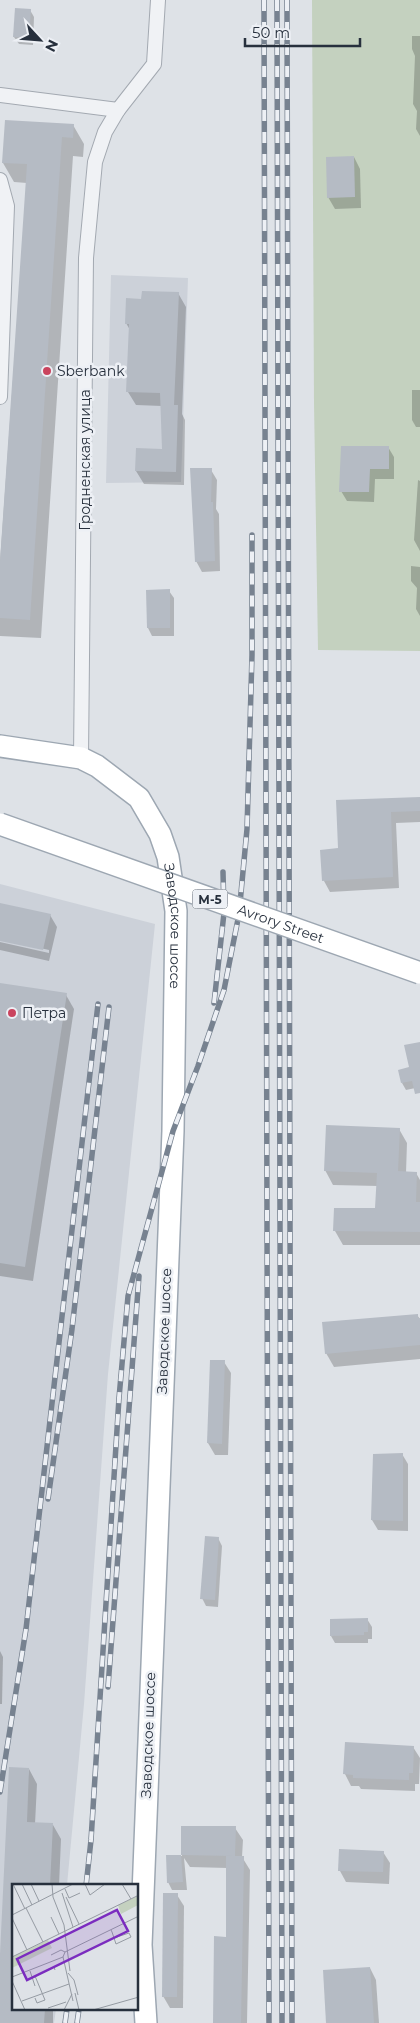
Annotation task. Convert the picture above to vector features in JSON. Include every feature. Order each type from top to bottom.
[{"type":"main road","name":"Заводское шоссе","points":[[0,746],[81,758],[97,766],[138,798],[152,817],[168,857],[176,911],[173,1131],[141,1935],[146,2023]]},
{"type":"main road","name":"Avrory Street","points":[[0,824],[420,973]]},
{"type":"street","name":"Гродненская улица","points":[[81,758],[86,258],[95,162],[105,132],[118,110],[154,64],[158,0]]},
{"type":"street","points":[[0,95],[118,110]]},
{"type":"street","points":[[0,180],[7,206],[0,396]]},
{"type":"shaded area","points":[[111,275],[188,278],[181,482],[106,483]]},
{"type":"shaded area","points":[[0,884],[155,924],[108,1374],[84,1704],[67,1884],[12,1884],[12,2010],[56,2010],[54,2023],[0,2023]]},
{"type":"green space","points":[[312,0],[420,0],[420,651],[318,650],[314,403]]},
{"type":"building","points":[[15,8],[31,9],[29,38],[13,37]]},
{"type":"building","points":[[5,120],[74,124],[73,138],[62,137],[30,620],[0,618],[0,561],[27,164],[2,163]]},
{"type":"building","points":[[354,156],[355,197],[327,198],[326,157]]},
{"type":"building","points":[[142,291],[179,292],[174,405],[178,405],[176,472],[135,471],[136,448],[162,449],[160,393],[126,392],[129,324],[125,324],[126,298],[141,299]]},
{"type":"building","points":[[341,446],[389,446],[389,469],[370,469],[369,492],[339,492]]},
{"type":"building","points":[[190,468],[212,468],[211,502],[213,502],[215,561],[195,562]]},
{"type":"building","points":[[170,589],[170,628],[147,628],[146,590]]},
{"type":"building","points":[[420,797],[420,811],[391,812],[393,877],[322,881],[320,850],[338,848],[336,800]]},
{"type":"building","points":[[0,903],[51,914],[43,950],[0,941]]},
{"type":"building","points":[[0,983],[67,993],[25,1267],[0,1263]]},
{"type":"building","points":[[420,1042],[420,1093],[415,1094],[412,1081],[401,1083],[398,1070],[409,1067],[404,1045]]},
{"type":"building","points":[[326,1125],[400,1128],[398,1171],[417,1172],[416,1202],[420,1202],[420,1232],[333,1231],[334,1208],[375,1208],[377,1173],[324,1171]]},
{"type":"building","points":[[418,1314],[418,1318],[420,1318],[420,1345],[325,1354],[322,1322]]},
{"type":"building","points":[[210,1360],[225,1360],[222,1444],[207,1443]]},
{"type":"building","points":[[403,1453],[403,1521],[371,1520],[373,1454]]},
{"type":"building","points":[[205,1536],[219,1537],[215,1600],[200,1599]]},
{"type":"building","points":[[368,1618],[368,1632],[364,1632],[364,1635],[330,1636],[330,1619]]},
{"type":"building","points":[[345,1742],[414,1746],[413,1773],[409,1773],[409,1780],[353,1778],[353,1775],[343,1774]]},
{"type":"building","points":[[9,1767],[29,1768],[27,1822],[53,1823],[50,1884],[12,1884],[12,2010],[45,2010],[44,2023],[0,2023],[0,1954]]},
{"type":"building","points":[[181,1826],[236,1826],[235,1856],[244,1856],[241,2023],[213,2023],[214,1936],[226,1937],[226,1856],[233,1856],[181,1855]]},
{"type":"building","points":[[339,1849],[384,1851],[383,1872],[338,1871]]},
{"type":"building","points":[[166,1855],[181,1855],[183,1882],[167,1883]]},
{"type":"building","points":[[163,1893],[178,1893],[177,1997],[162,1997]]},
{"type":"building","points":[[370,1967],[374,2023],[326,2023],[323,1970]]},
{"type":"railway","points":[[264,0],[269,2023]]},
{"type":"railway","points":[[277,0],[282,2023]]},
{"type":"railway","points":[[287,0],[292,2023]]},
{"type":"railway","points":[[86,1884],[91,1840],[119,1398],[128,1296],[173,1131],[224,990],[239,914],[247,829],[252,655],[252,535]]},
{"type":"railway","points":[[214,1003],[224,913],[223,872]]},
{"type":"railway","points":[[0,1792],[26,1629],[98,1004]]},
{"type":"railway","points":[[48,1499],[72,1329],[109,1007]]},
{"type":"railway","points":[[108,1687],[139,1276]]},
{"type":"railway","points":[[65,2023],[67,2010]]},
{"type":"railway","points":[[77,2023],[79,2010]]},
{"type":"place","name":"Sberbank","points":[[47,371]]},
{"type":"place","name":"Петра","points":[[12,1013]]}]
